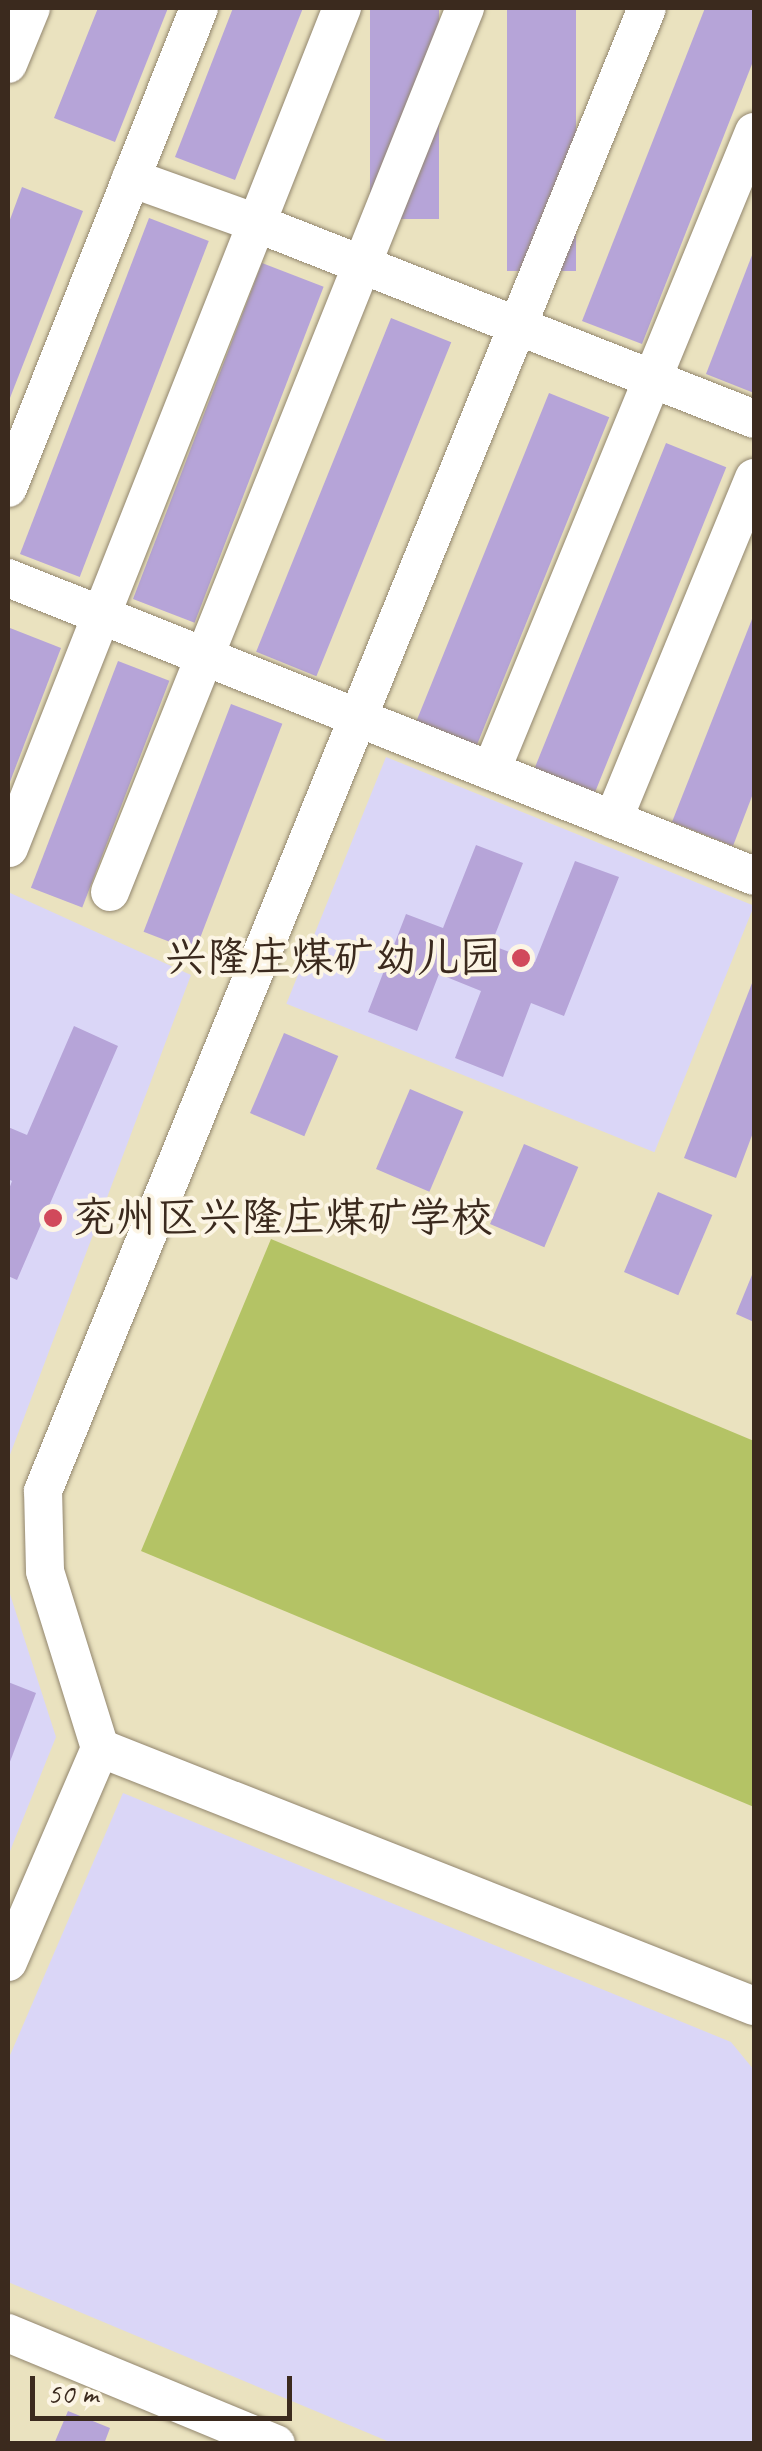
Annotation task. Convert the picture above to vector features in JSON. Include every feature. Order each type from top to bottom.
[{"type":"street","points":[[8,64],[30,8]]},
{"type":"street","points":[[8,488],[199,8]]},
{"type":"street","points":[[9,848],[342,8]]},
{"type":"street","points":[[110,892],[465,8]]},
{"type":"street","points":[[8,1962],[100,1748],[45,1571],[43,1491],[647,8]]},
{"type":"street","points":[[491,772],[754,132]]},
{"type":"street","points":[[131,178],[362,264],[754,419]]},
{"type":"street","points":[[612,820],[754,478]]},
{"type":"street","points":[[8,578],[612,820],[752,867]]},
{"type":"street","points":[[100,1748],[754,2006]]},
{"type":"street","points":[[8,2333],[276,2444]]},
{"type":"shaded area","name":"兴隆庄煤矿幼儿园","points":[[386,757],[754,906],[654,1152],[286,1004]]},
{"type":"shaded area","name":"兖州区兴隆庄煤矿学校","points":[[8,892],[191,975],[8,1460]]},
{"type":"shaded area","points":[[8,1588],[56,1737],[8,1856]]},
{"type":"shaded area","points":[[123,1793],[731,2042],[754,2070],[754,2443],[392,2443],[8,2282],[8,2060]]},
{"type":"green space","points":[[271,1239],[754,1441],[754,1807],[141,1551]]},
{"type":"building","points":[[98,8],[168,8],[115,142],[54,118]]},
{"type":"building","points":[[233,8],[303,8],[235,180],[175,157]]},
{"type":"building","points":[[370,8],[439,8],[439,219],[370,219]]},
{"type":"building","points":[[507,8],[576,8],[576,271],[507,271]]},
{"type":"building","points":[[705,8],[754,8],[754,59],[642,344],[582,321]]},
{"type":"building","points":[[22,187],[83,211],[8,403],[8,225]]},
{"type":"building","points":[[149,218],[209,241],[80,577],[20,554]]},
{"type":"building","points":[[754,250],[754,393],[706,374]]},
{"type":"building","points":[[262,263],[324,287],[195,623],[133,599]]},
{"type":"building","points":[[391,318],[451,342],[316,676],[256,652]]},
{"type":"building","points":[[549,393],[609,417],[474,751],[414,727]]},
{"type":"building","points":[[666,443],[726,467],[591,801],[531,777]]},
{"type":"building","points":[[754,614],[754,791],[733,846],[672,822]]},
{"type":"building","points":[[10,628],[61,648],[8,787],[8,636]]},
{"type":"building","points":[[118,661],[169,681],[82,908],[31,888]]},
{"type":"building","points":[[231,704],[282,724],[195,952],[144,932]]},
{"type":"building","points":[[476,845],[523,863],[491,945],[535,962],[575,861],[619,877],[564,1016],[531,1003],[503,1077],[455,1058],[481,991],[439,974],[417,1031],[368,1012],[406,914],[443,928]]},
{"type":"building","points":[[754,978],[754,1130],[736,1178],[684,1158]]},
{"type":"building","points":[[74,1026],[118,1046],[17,1280],[8,1276],[8,1192],[12,1181],[8,1179],[8,1127],[27,1135]]},
{"type":"building","points":[[284,1033],[338,1056],[304,1136],[250,1113]]},
{"type":"building","points":[[410,1089],[463,1112],[429,1192],[376,1169]]},
{"type":"building","points":[[524,1144],[578,1167],[544,1247],[490,1224]]},
{"type":"building","points":[[658,1192],[712,1215],[678,1295],[624,1272]]},
{"type":"building","points":[[754,1270],[754,1322],[736,1314]]},
{"type":"building","points":[[8,1682],[36,1693],[8,1767]]},
{"type":"building","points":[[68,2411],[110,2428],[104,2444],[54,2444]]},
{"type":"place","name":"兴隆庄煤矿幼儿园","points":[[521,958]]},
{"type":"place","name":"兖州区兴隆庄煤矿学校","points":[[53,1218]]}]
